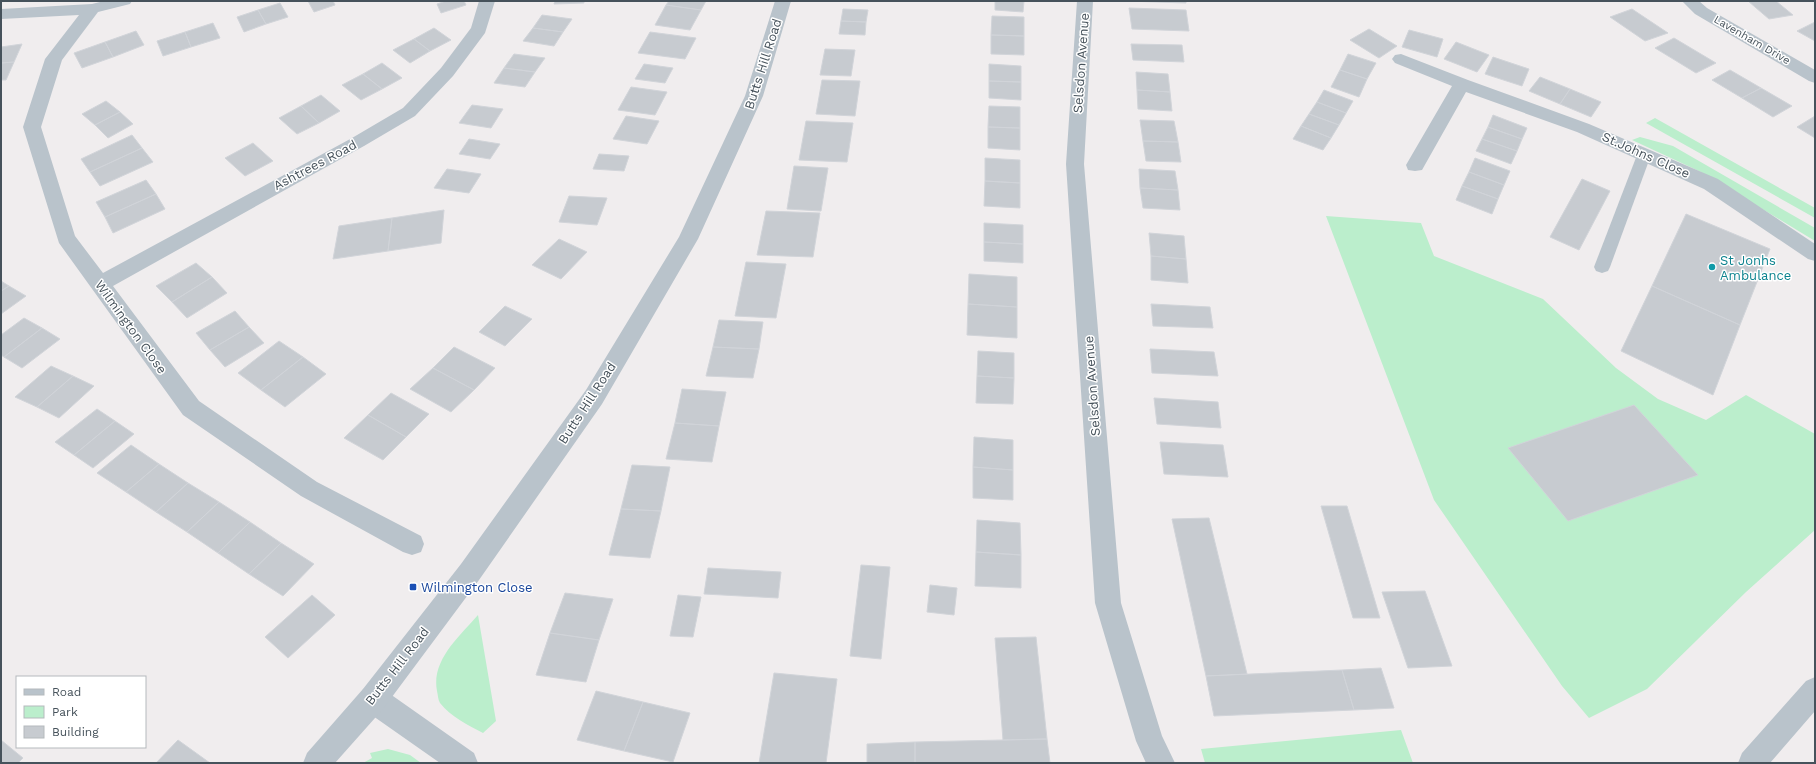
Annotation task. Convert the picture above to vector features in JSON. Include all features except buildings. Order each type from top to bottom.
[{"type":"street","points":[[1,14],[92,9],[124,1]]},
{"type":"street","name":"Ashtrees Road","points":[[100,284],[358,142],[409,112],[447,72],[479,29],[488,1]]},
{"type":"street","name":"Butts Hill Road","points":[[317,763],[373,699],[470,572],[594,397],[688,239],[754,96],[783,1]]},
{"type":"street","name":"Selsdon Avenue","points":[[1085,1],[1075,164],[1108,603],[1150,742],[1161,763]]},
{"type":"street","name":"Lavenham Drive","points":[[1690,1],[1701,11],[1815,77]]},
{"type":"street","name":"Wilmington Close","points":[[92,9],[54,58],[32,127],[66,238],[191,408],[309,489],[412,544]]},
{"type":"street","name":"St.Johns Close","points":[[1401,59],[1462,84],[1583,128],[1711,184],[1815,254]]},
{"type":"street","points":[[1414,165],[1462,84]]},
{"type":"street","points":[[1752,763],[1815,690]]},
{"type":"street","points":[[373,699],[464,763]]},
{"type":"lane","points":[[1602,266],[1644,154]]},
{"type":"green space","points":[[1655,118],[1815,208],[1815,218],[1646,123]]},
{"type":"green space","points":[[1640,137],[1673,146],[1815,228],[1815,241],[1701,172],[1632,140]]},
{"type":"green space","points":[[1326,216],[1421,223],[1434,256],[1543,299],[1616,368],[1658,399],[1706,420],[1746,395],[1815,434],[1815,530],[1746,592],[1647,689],[1589,718],[1562,686],[1434,500]]},
{"type":"green space","points":[[478,615],[496,721],[483,733],[454,717],[444,708],[438,699],[436,680],[438,669],[448,649]]},
{"type":"green space","points":[[1401,730],[1413,763],[1205,763],[1201,749]]},
{"type":"green space","points":[[388,749],[410,755],[421,763],[363,763],[372,758],[370,753]]},
{"type":"place","name":"St Jonhs Ambulance","points":[[1712,267]]},
{"type":"place","name":"Wilmington Close","points":[[413,587]]}]
